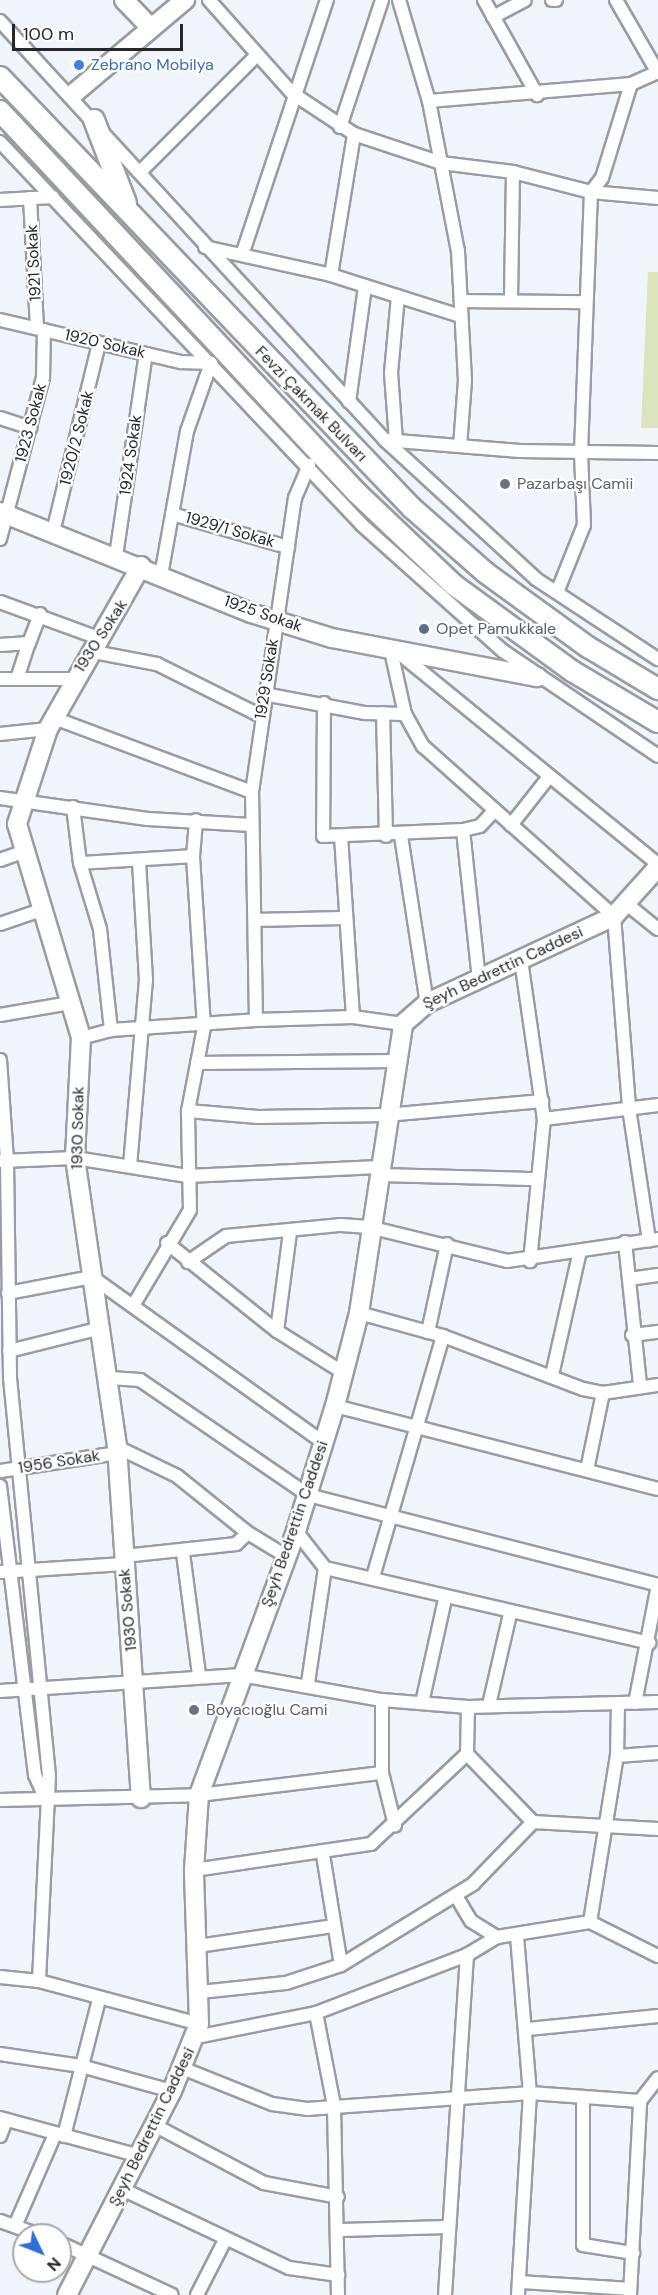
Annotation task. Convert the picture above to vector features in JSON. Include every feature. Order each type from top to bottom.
[{"type":"main road","name":"Fevzi Çakmak Bulvarı","points":[[0,77],[412,508],[486,573],[588,647],[658,689]]},
{"type":"main road","name":"Fevzi Çakmak Bulvarı","points":[[0,111],[356,492],[454,585],[572,671],[658,722]]},
{"type":"main road","points":[[94,120],[129,211]]},
{"type":"street","points":[[124,0],[151,28]]},
{"type":"street","points":[[72,95],[185,0]]},
{"type":"street","points":[[209,0],[292,93],[340,127],[354,134],[441,163],[513,172],[591,192],[658,198]]},
{"type":"street","points":[[243,252],[292,93],[327,0]]},
{"type":"street","points":[[340,127],[382,0]]},
{"type":"street","points":[[399,0],[429,101],[462,301],[460,316],[465,380],[460,446]]},
{"type":"street","points":[[484,0],[537,95]]},
{"type":"street","points":[[494,17],[525,0]]},
{"type":"street","points":[[429,101],[537,95],[631,84],[658,72],[616,0]]},
{"type":"street","points":[[0,21],[72,95],[205,247],[349,402],[536,579],[558,590],[658,659]]},
{"type":"street","points":[[140,172],[257,55]]},
{"type":"street","points":[[558,590],[584,525],[581,452],[591,192],[602,178],[631,84]]},
{"type":"street","points":[[331,275],[354,134]]},
{"type":"street","points":[[0,142],[309,465],[362,525],[537,677],[658,756]]},
{"type":"street","points":[[511,299],[513,172]]},
{"type":"street","points":[[0,200],[53,197]]},
{"type":"street","name":"1921 Sokak","points":[[30,198],[41,329]]},
{"type":"street","points":[[205,247],[243,252],[331,275],[460,316]]},
{"type":"street","points":[[349,402],[365,286]]},
{"type":"street","points":[[390,441],[391,373],[398,296]]},
{"type":"street","points":[[462,301],[511,299],[585,302]]},
{"type":"street","name":"1920 Sokak","points":[[0,320],[146,354],[210,363]]},
{"type":"street","name":"1923 Sokak","points":[[0,539],[3,513],[30,428],[43,377],[41,329]]},
{"type":"street","name":"1920/2 Sokak","points":[[53,532],[99,343]]},
{"type":"street","name":"1924 Sokak","points":[[116,556],[146,354]]},
{"type":"street","points":[[161,575],[189,421],[210,363]]},
{"type":"street","points":[[0,418],[30,428]]},
{"type":"street","points":[[390,441],[581,452],[658,453]]},
{"type":"street","name":"1929 Sokak","points":[[256,1020],[252,792],[264,694],[295,498],[309,465]]},
{"type":"street","name":"1925 Sokak","points":[[3,513],[276,620],[395,652],[537,677]]},
{"type":"street","name":"1929/1 Sokak","points":[[172,513],[288,547]]},
{"type":"street","name":"1930 Sokak","points":[[141,566],[98,646],[73,679],[51,723],[21,799],[17,824],[81,1038],[75,1158],[92,1277],[110,1377],[141,1798]]},
{"type":"street","points":[[0,602],[40,614],[98,646],[157,664],[261,716]]},
{"type":"street","points":[[18,676],[40,614]]},
{"type":"street","points":[[0,645],[29,643]]},
{"type":"street","points":[[395,652],[405,714],[423,746],[493,813],[621,911],[658,929]]},
{"type":"street","points":[[395,652],[658,865]]},
{"type":"street","points":[[0,679],[18,676],[73,679]]},
{"type":"street","points":[[264,694],[382,713],[405,714]]},
{"type":"street","points":[[324,703],[323,836],[401,836],[463,830],[480,826],[493,813]]},
{"type":"street","points":[[382,713],[386,836]]},
{"type":"street","points":[[0,734],[51,723],[252,792]]},
{"type":"street","points":[[511,825],[548,778]]},
{"type":"street","points":[[0,798],[251,825]]},
{"type":"street","points":[[73,807],[80,863],[100,929],[111,1030]]},
{"type":"street","points":[[134,1304],[167,1243],[190,1210],[188,1111],[204,1026],[193,856],[196,820]]},
{"type":"street","points":[[463,830],[479,979]]},
{"type":"street","points":[[341,836],[343,918],[353,1017]]},
{"type":"street","points":[[401,836],[427,1003]]},
{"type":"street","points":[[0,860],[25,851]]},
{"type":"street","points":[[80,863],[139,862],[193,856]]},
{"type":"street","points":[[130,1166],[146,980],[139,862]]},
{"type":"street","name":"Şeyh Bedrettin Caddesi","points":[[67,2295],[87,2253],[140,2156],[172,2091],[197,2031],[200,1992],[194,1870],[199,1795],[241,1675],[296,1531],[335,1406],[359,1313],[386,1115],[403,1024],[427,1003],[621,911],[658,865]]},
{"type":"street","points":[[0,924],[41,910]]},
{"type":"street","points":[[188,1262],[226,1236],[369,1227],[447,1244],[507,1261],[530,1261],[579,1254],[625,1242],[654,1240],[629,1108],[621,911]]},
{"type":"street","points":[[255,920],[343,918]]},
{"type":"street","points":[[521,960],[544,1119],[530,1261]]},
{"type":"street","points":[[0,1015],[70,1003]]},
{"type":"street","points":[[81,1038],[111,1030],[204,1026],[256,1020],[353,1017],[403,1024]]},
{"type":"street","points":[[0,1060],[9,1293],[9,1351],[5,1379],[18,1469],[39,1688],[50,1776],[45,1797],[39,1981]]},
{"type":"street","points":[[197,1063],[396,1061]]},
{"type":"street","points":[[188,1111],[258,1117],[386,1115],[542,1101]]},
{"type":"street","points":[[544,1119],[658,1105]]},
{"type":"street","points":[[4,1161],[75,1158],[188,1176],[379,1171],[537,1179]]},
{"type":"street","points":[[277,1331],[290,1232]]},
{"type":"street","points":[[625,1242],[639,1385]]},
{"type":"street","points":[[167,1243],[277,1331],[342,1372]]},
{"type":"street","points":[[428,1332],[447,1244]]},
{"type":"street","points":[[552,1375],[579,1254]]},
{"type":"street","points":[[628,1279],[658,1275]]},
{"type":"street","points":[[9,1293],[92,1277],[134,1304],[324,1443]]},
{"type":"street","points":[[359,1313],[443,1336],[603,1393],[639,1385],[658,1384]]},
{"type":"street","points":[[9,1351],[101,1328]]},
{"type":"street","points":[[633,1335],[658,1332]]},
{"type":"street","points":[[373,1577],[388,1513],[419,1428],[443,1336]]},
{"type":"street","points":[[110,1377],[140,1380],[308,1495],[388,1513],[658,1585],[649,1643],[635,1703]]},
{"type":"street","points":[[587,1470],[603,1393]]},
{"type":"street","points":[[335,1406],[658,1488]]},
{"type":"street","points":[[117,1450],[177,1476],[248,1533],[286,1556]]},
{"type":"street","name":"1956 Sokak","points":[[0,1472],[117,1450]]},
{"type":"street","points":[[0,1486],[6,1571],[25,1689],[35,1775],[45,1797]]},
{"type":"street","points":[[296,1531],[325,1568],[373,1577],[445,1599],[649,1643]]},
{"type":"street","points":[[6,1571],[183,1553],[236,1544],[248,1533]]},
{"type":"street","points":[[5,1555],[26,1553]]},
{"type":"street","points":[[183,1553],[199,1675]]},
{"type":"street","points":[[308,1683],[325,1568]]},
{"type":"street","points":[[422,1703],[445,1599]]},
{"type":"street","points":[[489,1705],[510,1614]]},
{"type":"street","points":[[0,1691],[134,1683],[199,1675],[241,1675],[308,1683],[382,1700],[468,1707],[489,1705],[618,1706],[658,1702]]},
{"type":"street","points":[[382,1700],[382,1773],[395,1825]]},
{"type":"street","points":[[590,1922],[602,1827],[617,1756],[618,1706]]},
{"type":"street","points":[[194,1870],[323,1855],[372,1844],[395,1825],[467,1754],[468,1707]]},
{"type":"street","points":[[617,1756],[658,1753]]},
{"type":"street","points":[[467,1754],[533,1822],[658,1829]]},
{"type":"street","points":[[0,1800],[45,1797],[141,1798],[199,1795],[382,1773]]},
{"type":"street","points":[[200,1992],[286,1983],[341,1965],[456,1896],[533,1822]]},
{"type":"street","points":[[323,1855],[341,1965]]},
{"type":"street","points":[[456,1896],[471,1920],[497,1937]]},
{"type":"street","points":[[0,1977],[39,1981],[197,2031],[316,2013],[466,1955],[497,1937],[517,1936],[590,1922],[658,1956]]},
{"type":"street","points":[[198,1946],[333,1926]]},
{"type":"street","points":[[517,1936],[528,2029],[530,2092],[519,2289],[630,2292],[640,2101],[658,2078]]},
{"type":"street","points":[[445,2295],[460,2098],[466,1955]]},
{"type":"street","points":[[16,2223],[59,2135],[99,2000]]},
{"type":"street","points":[[316,2013],[334,2106],[339,2230],[338,2295]]},
{"type":"street","points":[[528,2029],[658,2016]]},
{"type":"street","points":[[0,2054],[81,2066],[172,2091]]},
{"type":"street","points":[[182,2068],[272,2104],[334,2106],[530,2092],[583,2099],[640,2101]]},
{"type":"street","points":[[583,2099],[583,2245],[633,2253]]},
{"type":"street","points":[[0,2136],[3,2119],[140,2156]]},
{"type":"street","points":[[154,2125],[264,2183],[338,2197]]},
{"type":"street","points":[[122,2189],[225,2240],[289,2268],[339,2275]]},
{"type":"street","points":[[339,2230],[449,2227]]},
{"type":"street","points":[[197,2295],[225,2240]]},
{"type":"street","points":[[72,2247],[172,2295]]},
{"type":"green space","points":[[648,272],[658,272],[658,428],[641,428]]},
{"type":"place","name":"Zebrano Mobilya","points":[[79,65]]},
{"type":"place","name":"Pazarbaşı Camii","points":[[505,484]]},
{"type":"place","name":"Opet Pamukkale","points":[[424,629]]},
{"type":"place","name":"Boyacıoğlu Cami","points":[[194,1710]]}]
